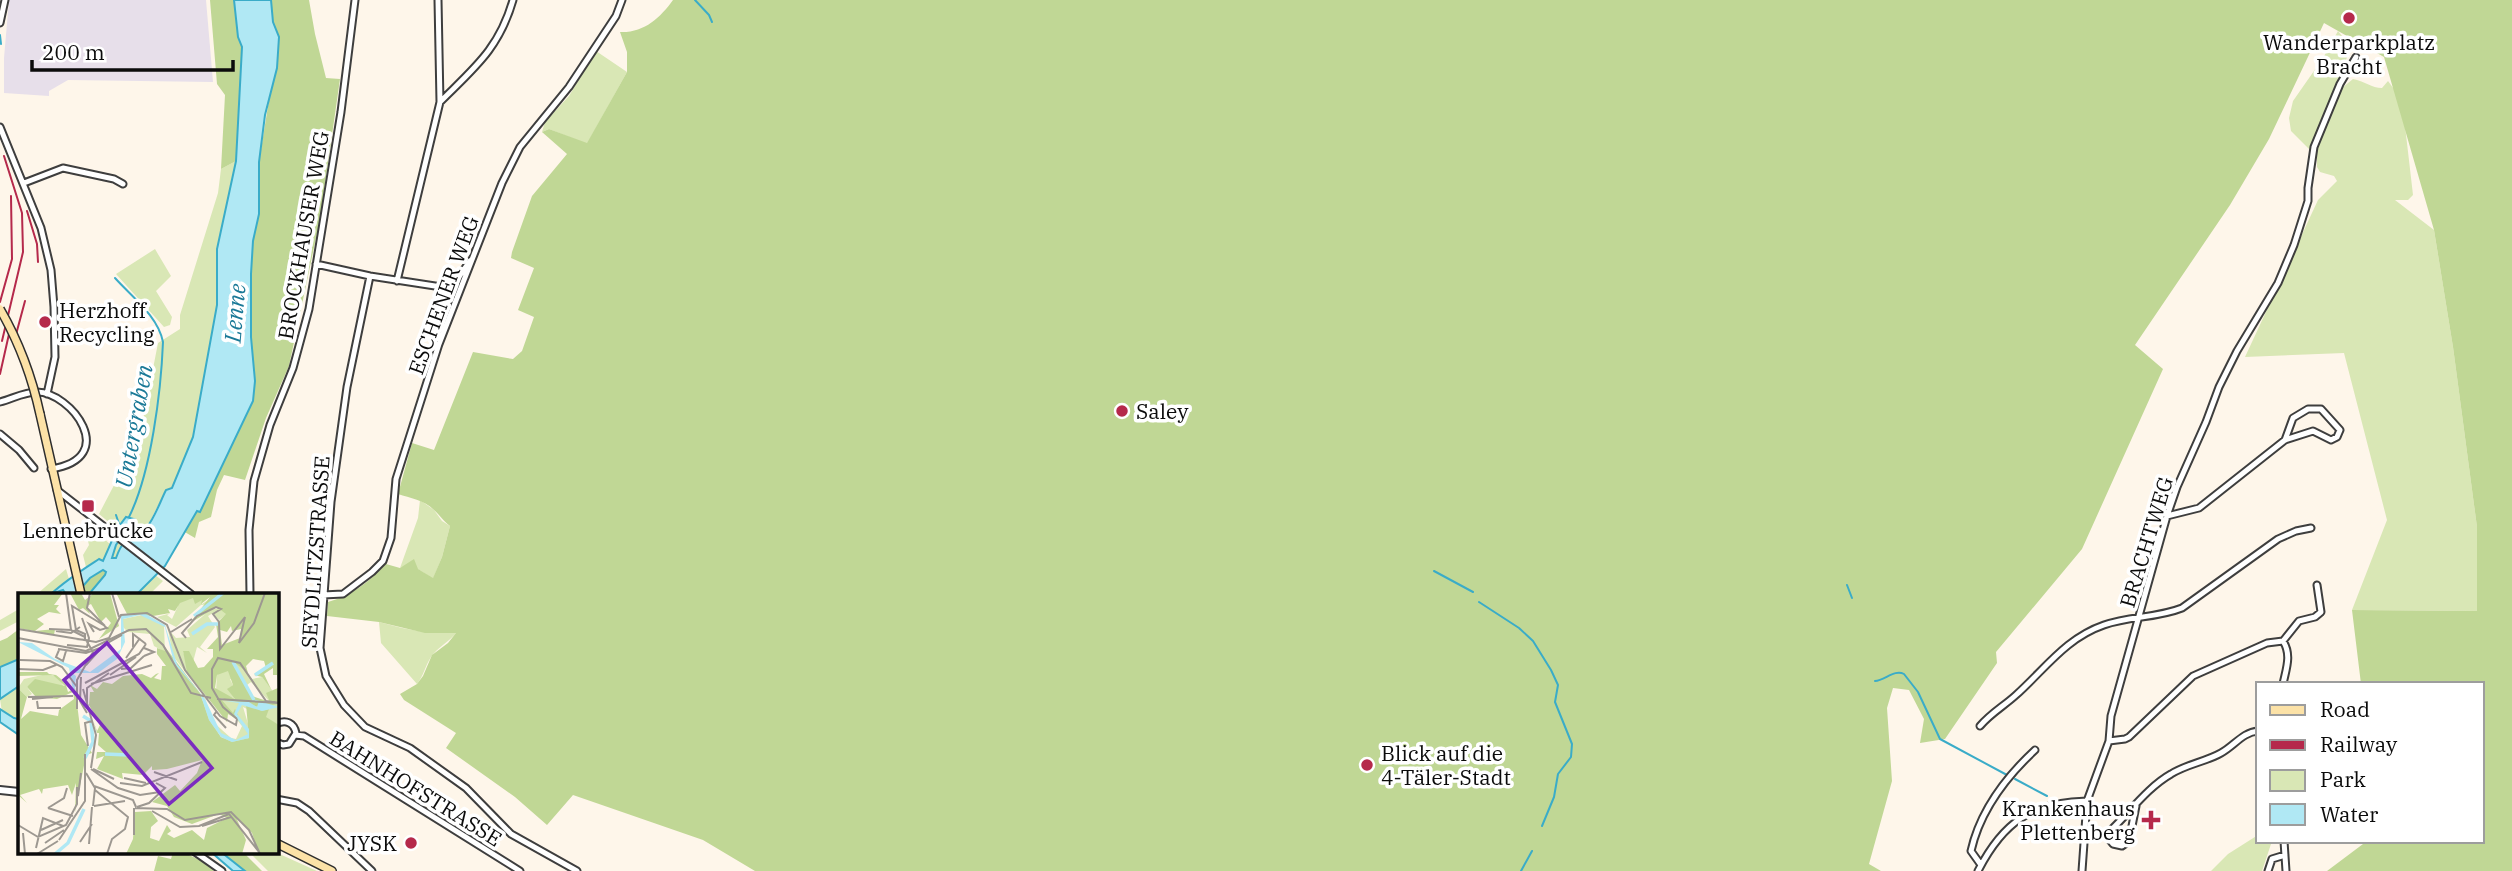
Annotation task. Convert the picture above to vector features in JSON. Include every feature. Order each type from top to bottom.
[{"type":"main road","points":[[0,309],[13,331],[27,366],[81,593]]},
{"type":"main road","points":[[278,844],[332,871]]},
{"type":"street","points":[[0,23],[5,0]]},
{"type":"street","name":"BROCKHAUSER WEG","points":[[250,593],[249,530],[254,481],[270,425],[293,368],[309,309],[341,112],[355,0]]},
{"type":"street","points":[[397,281],[439,102],[438,0]]},
{"type":"street","points":[[439,102],[467,77],[497,43],[513,0]]},
{"type":"street","name":"ESCHENER WEG","points":[[323,594],[343,594],[383,561],[391,538],[396,479],[439,344],[502,183],[520,147],[569,87],[616,16],[622,0]]},
{"type":"street","name":"BRACHTWEG","points":[[2082,871],[2087,801],[2109,741],[2111,716],[2167,516],[2219,387],[2237,351],[2278,283],[2294,245],[2308,201],[2310,166],[2318,136],[2340,84],[2356,57]]},
{"type":"street","points":[[0,127],[41,228],[51,270],[55,357],[47,394]]},
{"type":"street","points":[[24,183],[49,172],[71,168],[114,179],[123,184]]},
{"type":"street","points":[[316,264],[397,281],[448,288],[472,259]]},
{"type":"street","name":"SEYDLITZSTRASSE","points":[[370,276],[347,387],[331,502],[320,648],[326,676],[330,686],[365,727],[410,748],[466,788],[511,834],[578,871]]},
{"type":"street","points":[[0,402],[25,394],[47,394],[70,409],[78,418],[87,437],[83,453],[76,463],[51,469]]},
{"type":"street","points":[[2167,516],[2199,508],[2286,440],[2313,431],[2331,440],[2337,437],[2340,430],[2320,409],[2308,409],[2292,418],[2286,440]]},
{"type":"street","points":[[0,434],[19,450],[34,468]]},
{"type":"street","points":[[57,489],[190,593]]},
{"type":"street","points":[[1980,726],[2068,644],[2100,626],[2167,614],[2182,608],[2278,539],[2295,531],[2311,528]]},
{"type":"street","points":[[2109,741],[2125,740],[2129,737],[2193,676],[2267,643],[2283,641],[2299,621],[2315,617],[2321,612],[2317,585]]},
{"type":"street","points":[[2283,641],[2289,657],[2283,682]]},
{"type":"street","name":"BAHNHOFSTRASSE","points":[[278,721],[291,724],[295,735],[304,736],[520,871]]},
{"type":"street","points":[[2136,806],[2129,841],[2122,846],[2113,844],[2109,834],[2159,782],[2170,774],[2224,752],[2245,735],[2256,732]]},
{"type":"street","points":[[278,744],[289,744],[295,735]]},
{"type":"street","points":[[2035,750],[2004,783],[1976,828],[1971,851],[1979,868],[2002,835],[2029,811],[2064,801],[2087,801]]},
{"type":"street","points":[[0,790],[18,792]]},
{"type":"street","points":[[278,799],[297,803],[309,811],[372,871]]},
{"type":"street","points":[[2284,843],[2286,871]]},
{"type":"street","points":[[198,854],[222,871]]},
{"type":"street","points":[[2268,871],[2272,859],[2285,855]]},
{"type":"shaded area","points":[[9,0],[206,0],[213,82],[68,80],[49,91],[49,96],[4,93]]},
{"type":"green space","points":[[210,0],[234,0],[238,37],[242,47],[236,161],[221,169],[225,95],[217,84]]},
{"type":"green space","points":[[271,0],[309,0],[326,78],[340,79],[320,219],[289,366],[266,418],[245,480],[224,475],[217,490],[211,517],[199,522],[195,538],[183,531],[197,511],[200,512],[255,381],[251,337],[253,241],[259,214],[259,162],[279,38],[273,22]]},
{"type":"green space","points":[[673,0],[2512,0],[2512,871],[2327,871],[2364,843],[2484,843],[2484,682],[2361,682],[2352,610],[2477,611],[2477,527],[2434,230],[2384,57],[2324,23],[2269,139],[2230,205],[2135,345],[2163,369],[2082,549],[1996,652],[1997,663],[1945,739],[1920,743],[1924,719],[1909,690],[1893,688],[1887,708],[1892,781],[1869,864],[1881,871],[755,871],[703,840],[573,795],[547,825],[515,797],[446,748],[456,733],[404,700],[400,694],[417,684],[432,655],[456,633],[425,633],[379,622],[327,616],[328,602],[360,587],[386,564],[400,568],[414,559],[418,569],[433,578],[450,526],[426,504],[398,494],[412,443],[434,450],[473,352],[513,359],[522,351],[534,317],[518,310],[534,268],[511,258],[512,252],[532,196],[567,154],[542,132],[549,129],[587,143],[627,72],[627,52],[620,32],[644,27],[663,13]]},
{"type":"green space","points":[[2338,31],[2351,47],[2332,96],[2353,79],[2382,88],[2388,81],[2402,100],[2413,195],[2408,200],[2395,200],[2434,230],[2477,527],[2478,611],[2352,610],[2387,520],[2344,353],[2245,357],[2318,200],[2337,181],[2334,176],[2320,172],[2317,157],[2291,131],[2289,118],[2293,101]]},
{"type":"green space","points":[[596,51],[627,72],[587,144],[549,129],[542,132],[545,122],[569,96]]},
{"type":"green space","points":[[236,161],[217,249],[217,305],[193,437],[172,488],[166,490],[147,527],[119,548],[116,559],[111,558],[133,519],[126,517],[117,529],[99,514],[142,425],[158,343],[180,329],[180,315],[218,193],[221,169]]},
{"type":"green space","points":[[155,249],[171,276],[156,291],[172,317],[170,325],[164,327],[116,274]]},
{"type":"green space","points":[[420,500],[450,526],[433,579],[413,567],[400,568],[418,518]]},
{"type":"green space","points":[[90,527],[110,544],[103,561],[98,559],[86,567],[83,555],[89,545],[86,533]]},
{"type":"green space","points":[[66,569],[69,579],[52,593],[38,593]]},
{"type":"green space","points":[[103,570],[106,572],[92,592],[77,593],[90,578]]},
{"type":"green space","points":[[155,575],[163,581],[151,593],[138,593]]},
{"type":"green space","points":[[18,610],[18,622],[0,631],[0,620]]},
{"type":"green space","points":[[379,622],[417,631],[457,632],[431,657],[417,684],[381,643]]},
{"type":"green space","points":[[18,630],[18,659],[0,667],[0,641]]},
{"type":"green space","points":[[18,687],[18,719],[2,712],[0,699]]},
{"type":"green space","points":[[2256,836],[2256,843],[2271,843],[2262,871],[2211,871],[2228,854]]},
{"type":"green space","points":[[278,853],[317,871],[268,871],[251,854]]},
{"type":"green space","points":[[172,854],[190,855],[214,871],[154,871],[158,856],[171,859]]},
{"type":"green space","points":[[224,854],[245,854],[262,871],[245,871]]},
{"type":"water","name":"Lenne","points":[[234,0],[271,0],[273,22],[279,37],[277,68],[265,115],[259,162],[259,214],[253,241],[253,401],[200,512],[197,511],[165,566],[138,593],[90,593],[105,575],[103,570],[90,578],[77,593],[65,593],[63,590],[52,593],[99,559],[103,561],[117,529],[126,517],[134,519],[116,545],[112,558],[116,558],[123,543],[147,527],[166,490],[172,488],[193,437],[217,305],[217,249],[236,161],[242,47],[238,37]]},
{"type":"water","points":[[18,659],[18,687],[0,699],[0,667]]},
{"type":"water","points":[[0,709],[18,719],[18,734],[0,722]]},
{"type":"water","points":[[213,854],[224,854],[245,871],[233,871]]},
{"type":"waterway","points":[[695,0],[712,22]]},
{"type":"waterway","name":"Untergraben","points":[[0,35],[1,44]]},
{"type":"waterway","name":"Untergraben","points":[[115,278],[150,315],[163,342],[160,384],[149,455],[129,517]]},
{"type":"waterway","points":[[116,515],[120,527]]},
{"type":"waterway","points":[[1434,571],[1473,592]]},
{"type":"waterway","points":[[1847,585],[1852,598]]},
{"type":"waterway","points":[[1479,602],[1519,628],[1533,641],[1558,685],[1555,702],[1572,744],[1571,757],[1558,774],[1554,797],[1542,826]]},
{"type":"waterway","points":[[1875,681],[1897,673],[1904,674],[1918,692],[1940,739],[2007,775]]},
{"type":"waterway","points":[[2015,779],[2047,796]]},
{"type":"waterway","points":[[2068,804],[2078,807]]},
{"type":"waterway","points":[[1521,871],[1532,851]]},
{"type":"railway","points":[[2,341],[23,252],[22,213],[4,156]]},
{"type":"railway","points":[[0,302],[12,259],[11,196]]},
{"type":"railway","points":[[27,211],[37,244],[38,262]]},
{"type":"railway","points":[[14,342],[25,301]]},
{"type":"railway","points":[[0,374],[9,334]]},
{"type":"place","name":"Wanderparkplatz Bracht","points":[[2349,18]]},
{"type":"place","name":"Herzhoff Recycling","points":[[45,322]]},
{"type":"place","name":"Saley","points":[[1122,411]]},
{"type":"place","name":"Lennebrücke","points":[[88,506]]},
{"type":"place","name":"Blick auf die 4-Täler-Stadt","points":[[1367,765]]},
{"type":"place","name":"Krankenhaus Plettenberg","points":[[2151,820]]},
{"type":"place","name":"JYSK","points":[[411,843]]}]
